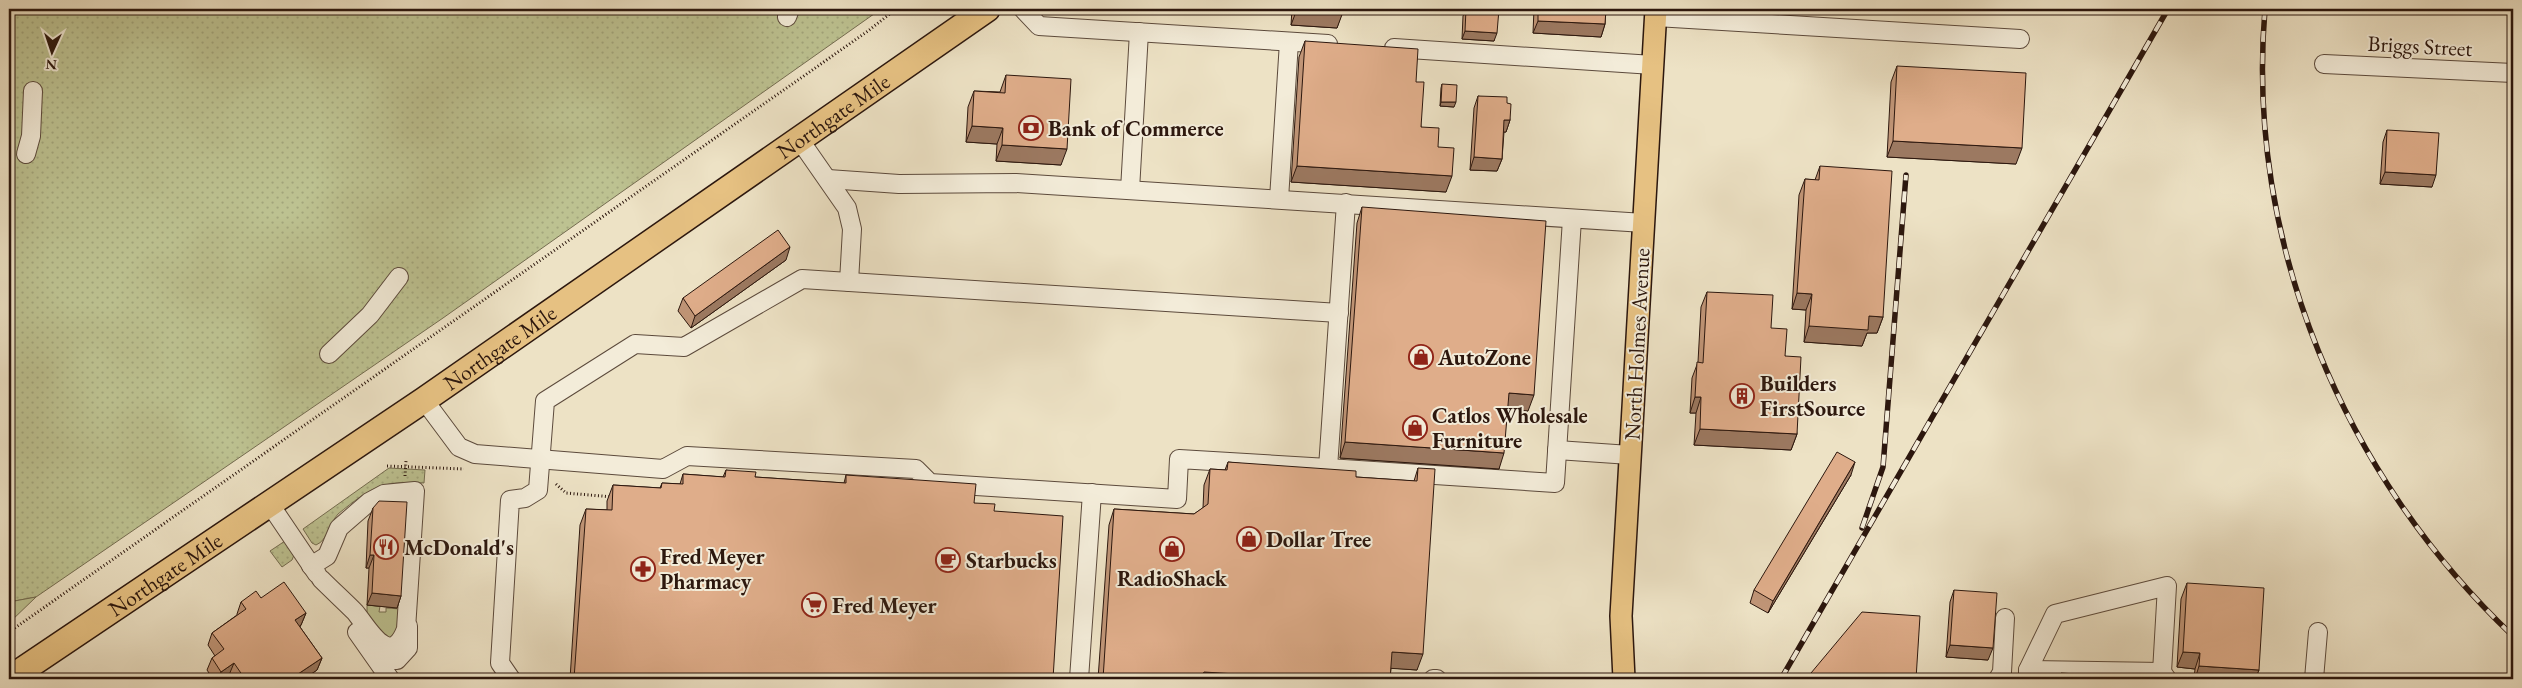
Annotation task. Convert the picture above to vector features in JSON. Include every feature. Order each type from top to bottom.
[{"type":"highway","name":"Northgate Mile","points":[[11,672],[424,400],[987,9]]},
{"type":"main road","name":"North Holmes Avenue","points":[[1624,679],[1621,616],[1656,13]]},
{"type":"street","points":[[1023,9],[1039,26],[1347,45]]},
{"type":"street","points":[[1656,13],[2020,39]]},
{"type":"street","points":[[1130,190],[1139,32]]},
{"type":"street","points":[[1279,199],[1289,42]]},
{"type":"street","points":[[1376,47],[1653,65]]},
{"type":"street","name":"Briggs Street","points":[[2324,64],[2513,73]]},
{"type":"street","points":[[26,154],[31,136],[33,91]]},
{"type":"street","points":[[799,138],[847,208],[852,229],[849,282]]},
{"type":"street","points":[[828,179],[898,184],[1016,183],[1644,223]]},
{"type":"street","points":[[1328,468],[1346,203]]},
{"type":"street","points":[[424,400],[459,448],[475,454],[540,461],[663,469],[688,456],[883,467],[916,469],[930,483],[1177,499],[1179,458],[1555,483],[1572,218]]},
{"type":"street","points":[[329,354],[370,315],[399,277]]},
{"type":"street","points":[[511,679],[500,663],[510,500],[525,498],[538,490],[545,401],[635,344],[684,347],[802,279],[1339,313]]},
{"type":"street","points":[[1557,450],[1630,454]]},
{"type":"street","points":[[415,491],[406,629],[403,637],[395,644],[380,644],[373,638],[356,614],[316,572],[327,556],[339,528],[369,502],[384,494],[415,491]]},
{"type":"street","points":[[1079,679],[1092,493]]},
{"type":"street","points":[[269,503],[390,679]]},
{"type":"street","points":[[2167,586],[2165,676],[2028,675],[2055,614],[2167,586]]},
{"type":"street","points":[[369,650],[383,660],[397,660],[403,655],[408,648],[409,639],[407,609]]},
{"type":"street","points":[[1998,679],[2002,672],[2005,618]]},
{"type":"street","points":[[2314,679],[2318,632]]},
{"type":"path","points":[[9,632],[207,491],[868,31],[896,9]]},
{"type":"path","points":[[405,482],[406,461]]},
{"type":"path","points":[[387,466],[474,469]]},
{"type":"path","points":[[555,483],[566,493],[615,497]]},
{"type":"green space","points":[[9,9],[881,9],[443,318],[36,597],[9,602]]},
{"type":"green space","points":[[389,468],[425,470],[424,483],[397,483],[368,492],[338,514],[320,543],[316,545],[312,543],[303,529]]},
{"type":"green space","points":[[285,541],[294,555],[292,560],[282,567],[270,551]]},
{"type":"green space","points":[[36,597],[9,623],[9,602]]},
{"type":"green space","points":[[367,605],[380,606],[379,612],[386,612],[386,608],[401,609],[398,634],[389,639],[367,617]]},
{"type":"building","points":[[1297,9],[1343,9],[1343,12]]},
{"type":"building","points":[[1466,9],[1499,9],[1497,33],[1465,31]]},
{"type":"building","points":[[1538,9],[1606,9],[1605,24],[1538,21]]},
{"type":"building","points":[[1305,41],[1418,49],[1416,82],[1424,82],[1421,127],[1439,128],[1438,147],[1454,148],[1452,176],[1297,166]]},
{"type":"building","points":[[1897,66],[2026,73],[2022,148],[1893,141]]},
{"type":"building","points":[[1006,75],[1071,79],[1067,149],[1002,145],[1003,128],[972,126],[974,91],[1005,93]]},
{"type":"building","points":[[1442,84],[1457,85],[1456,102],[1441,102]]},
{"type":"building","points":[[1478,96],[1507,97],[1507,103],[1511,104],[1510,120],[1504,120],[1502,159],[1474,157]]},
{"type":"building","points":[[2387,130],[2439,133],[2436,175],[2385,172]]},
{"type":"building","points":[[1820,166],[1892,171],[1883,317],[1869,316],[1868,330],[1809,326],[1812,294],[1797,293],[1805,179],[1819,180]]},
{"type":"building","points":[[1362,207],[1546,221],[1534,395],[1509,393],[1504,453],[1345,442]]},
{"type":"building","points":[[778,230],[790,247],[695,316],[683,298]]},
{"type":"building","name":"Builders FirstSource","points":[[1707,292],[1773,295],[1771,328],[1787,329],[1785,356],[1801,357],[1797,434],[1700,429],[1701,397],[1695,397],[1697,362],[1703,363]]},
{"type":"building","points":[[1837,452],[1855,462],[1773,601],[1754,590]]},
{"type":"building","points":[[1228,462],[1356,471],[1356,477],[1417,481],[1418,468],[1435,469],[1423,654],[1392,652],[1390,679],[1251,679],[1252,675],[1204,672],[1199,679],[1103,679],[1114,509],[1194,514],[1208,504],[1210,469],[1227,470]]},
{"type":"building","name":"Fred Meyer","points":[[726,470],[756,472],[755,477],[846,483],[846,475],[976,484],[974,503],[995,504],[994,511],[1063,516],[1053,679],[574,679],[586,509],[612,510],[613,485],[661,488],[662,483],[683,484],[683,474],[725,477]]},
{"type":"building","name":"McDonald's","points":[[379,501],[407,502],[401,596],[372,593],[374,555],[370,555],[373,508]]},
{"type":"building","points":[[284,582],[306,613],[295,620],[322,658],[298,674],[301,679],[245,679],[234,663],[221,672],[212,658],[224,649],[212,633],[246,609],[241,602],[256,591],[261,598]]},
{"type":"building","points":[[2187,583],[2264,588],[2259,670],[2199,666],[2200,653],[2183,652]]},
{"type":"building","points":[[1954,590],[1997,593],[1993,648],[1950,645]]},
{"type":"building","points":[[1862,612],[1920,616],[1916,679],[1806,679]]},
{"type":"building","points":[[2061,673],[2153,679],[2060,679]]},
{"type":"railway","points":[[1781,679],[2168,9]]},
{"type":"railway","points":[[2265,9],[2263,97],[2272,183],[2290,268],[2318,350],[2355,429],[2400,503],[2453,573],[2513,636]]},
{"type":"railway","points":[[1862,528],[1883,467],[1906,175]]},
{"type":"place","name":"Bank of Commerce","points":[[1031,128]]},
{"type":"place","name":"AutoZone","points":[[1421,357]]},
{"type":"place","name":"Builders FirstSource","points":[[1742,396]]},
{"type":"place","name":"Catlos Wholesale Furniture","points":[[1415,428]]},
{"type":"place","name":"Dollar Tree","points":[[1249,539]]},
{"type":"place","name":"McDonald's","points":[[386,547]]},
{"type":"place","name":"RadioShack","points":[[1172,549]]},
{"type":"place","name":"Starbucks","points":[[948,560]]},
{"type":"place","name":"Fred Meyer Pharmacy","points":[[643,569]]},
{"type":"place","name":"Fred Meyer","points":[[814,605]]}]
